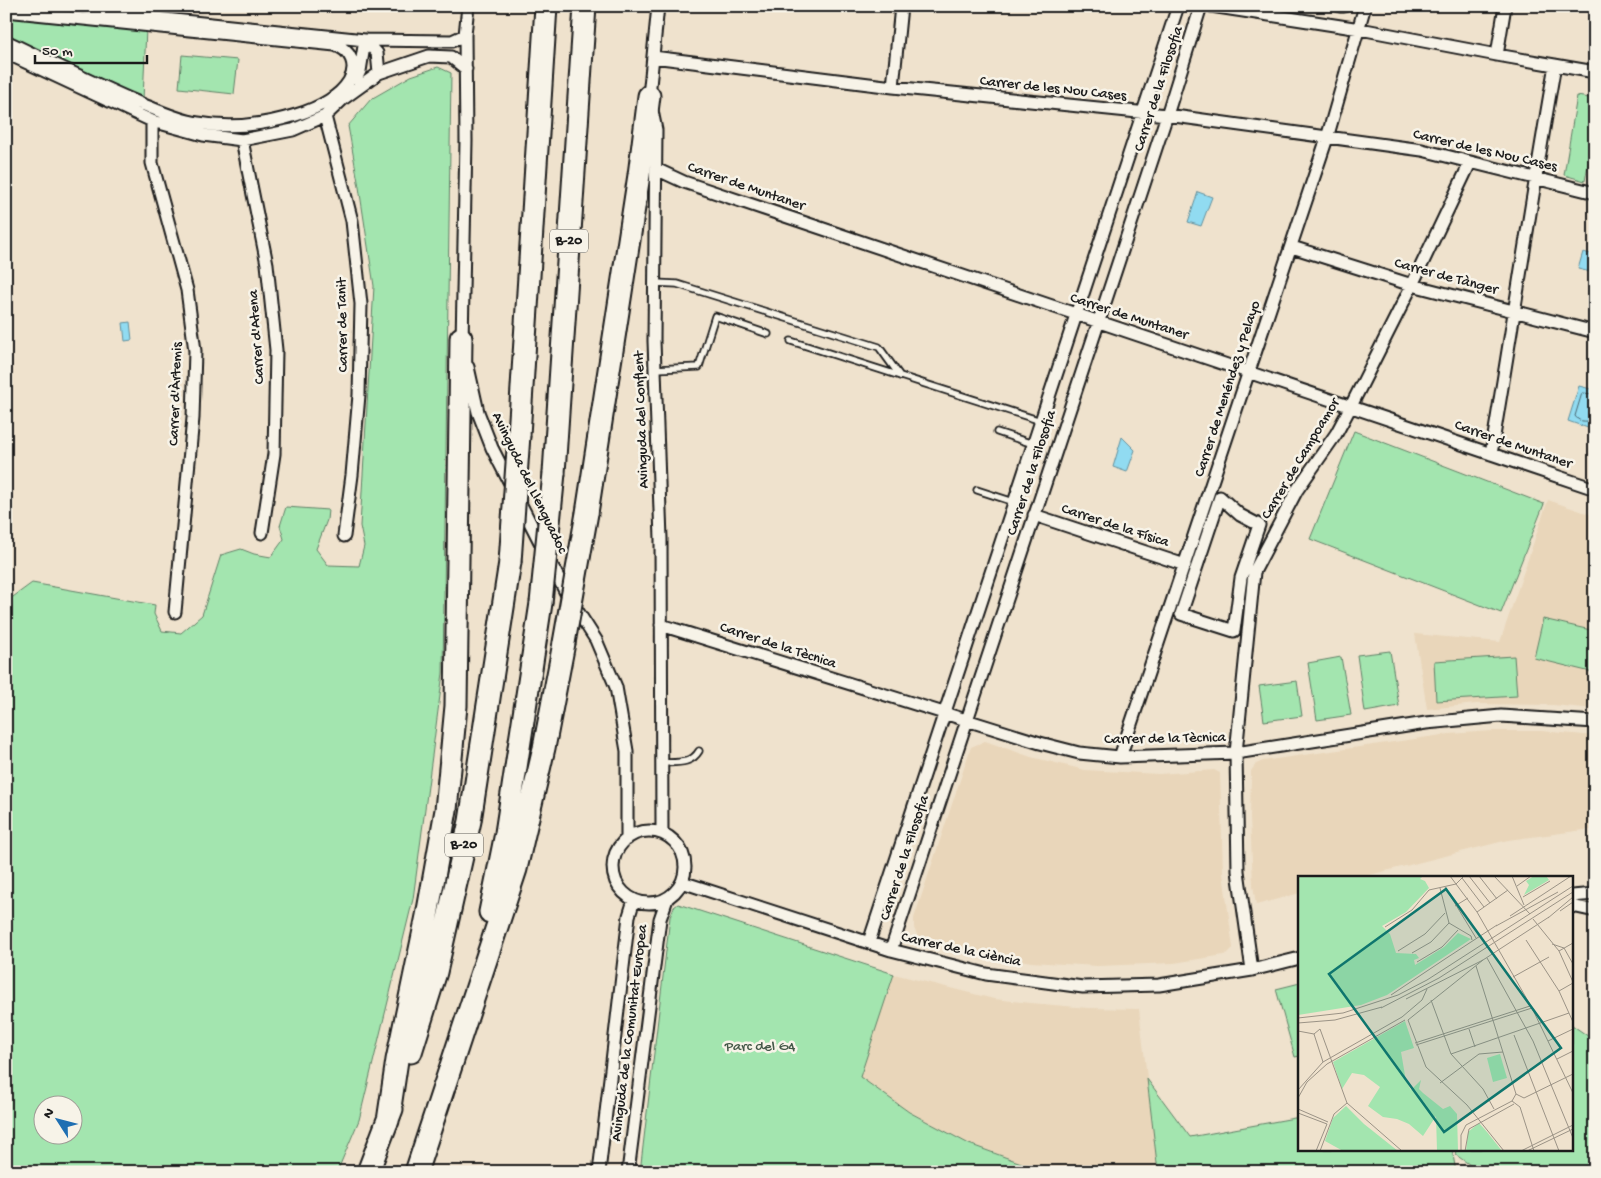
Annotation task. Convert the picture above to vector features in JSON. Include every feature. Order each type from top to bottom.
[{"type":"highway","name":"B-20","points":[[368,1172],[413,1048],[436,972],[470,821],[510,562],[546,7]]},
{"type":"highway","name":"B-20","points":[[416,1172],[472,1001],[506,833],[541,603],[554,473],[585,7]]},
{"type":"highway","points":[[472,1001],[516,869],[544,748],[587,513],[640,175],[649,96]]},
{"type":"highway","points":[[388,1121],[397,1060],[427,916],[446,810],[456,706],[461,338]]},
{"type":"street","points":[[73,6],[156,12],[365,40],[452,41],[465,35]]},
{"type":"street","name":"Avinguda del Llenguadoc","points":[[468,6],[465,35],[466,136],[461,338],[478,412],[492,448],[566,593],[596,640],[616,687],[627,751],[627,839]]},
{"type":"street","name":"Avinguda del Conflent","points":[[658,6],[649,96],[656,130],[655,368],[660,520],[660,763],[662,833]]},
{"type":"street","points":[[893,87],[901,6]]},
{"type":"street","name":"Carrer de la Filosofia","points":[[869,942],[1178,6]]},
{"type":"street","name":"Carrer de la Filosofia","points":[[891,950],[1167,115],[1201,6]]},
{"type":"street","points":[[1211,6],[1360,29],[1595,72]]},
{"type":"street","name":"Carrer de Menéndez y Pelayo","points":[[1120,757],[1328,138],[1365,6]]},
{"type":"street","points":[[1497,55],[1505,6]]},
{"type":"street","points":[[6,11],[335,45],[341,47],[350,56],[354,68],[348,84],[333,97],[313,109],[282,120],[260,124],[220,126],[175,118],[6,41]]},
{"type":"street","points":[[365,40],[377,53],[379,73]]},
{"type":"street","points":[[343,99],[360,71],[365,40]]},
{"type":"street","points":[[6,53],[152,121],[204,135],[242,140],[294,130],[325,116],[343,99],[379,73],[429,56],[452,57],[466,69]]},
{"type":"street","name":"Carrer de les Nou Cases","points":[[653,57],[893,87],[1167,115],[1422,150],[1595,193]]},
{"type":"street","points":[[1491,454],[1555,65]]},
{"type":"street","name":"Carrer de Tanit","points":[[325,116],[352,221],[361,304],[359,395],[352,475],[344,536]]},
{"type":"street","name":"Carrer d'Àrtemis","points":[[152,121],[152,163],[187,290],[195,351],[193,418],[175,612]]},
{"type":"street","name":"Carrer d'Atena","points":[[242,140],[267,264],[276,350],[274,454],[262,533]]},
{"type":"street","name":"Carrer de Campoamor","points":[[1252,970],[1238,872],[1236,753],[1254,572],[1297,490],[1336,434],[1412,285],[1470,163]]},
{"type":"street","name":"Carrer de Muntaner","points":[[656,169],[684,182],[1595,489]]},
{"type":"street","name":"Carrer de Tànger","points":[[1292,246],[1412,285],[1595,332]]},
{"type":"street","points":[[1220,497],[1240,515],[1259,525],[1241,578],[1234,631],[1182,614],[1220,497]]},
{"type":"street","name":"Carrer de la Física","points":[[1034,515],[1185,565]]},
{"type":"street","name":"Carrer de la Tècnica","points":[[661,624],[944,714],[1079,753],[1120,757],[1236,753],[1426,723],[1501,716],[1595,722]]},
{"type":"street","points":[[648,831],[662,833],[678,845],[682,852],[686,867],[682,882],[676,892],[667,899],[656,903],[634,900],[622,891],[617,884],[613,872],[616,854],[620,846],[627,839],[637,834],[648,831]]},
{"type":"street","name":"Carrer de la Ciència","points":[[682,882],[891,950],[986,974],[1083,987],[1159,985],[1252,970],[1298,958]]},
{"type":"street","points":[[1574,896],[1595,894]]},
{"type":"street","name":"Avinguda de la Comunitat Europea","points":[[628,1172],[660,919],[667,899]]},
{"type":"street","name":"Avinguda de la Comunitat Europea","points":[[599,1172],[629,916],[634,900]]},
{"type":"street","points":[[1574,906],[1595,911]]},
{"type":"lane","points":[[655,283],[677,284],[879,347],[900,376]]},
{"type":"lane","points":[[655,368],[699,367],[715,316],[768,334]]},
{"type":"lane","points":[[791,341],[1041,421]]},
{"type":"lane","points":[[997,432],[1033,444]]},
{"type":"lane","points":[[977,490],[1014,502]]},
{"type":"lane","points":[[660,763],[690,761],[696,757],[699,751]]},
{"type":"shaded area","points":[[1548,500],[1595,516],[1595,709],[1553,705],[1476,704],[1427,709],[1415,634],[1500,642]]},
{"type":"shaded area","points":[[1492,731],[1541,731],[1595,736],[1595,830],[1508,840],[1366,876],[1298,876],[1298,894],[1256,905],[1253,885],[1250,817],[1251,771],[1256,764],[1263,761],[1449,734]]},
{"type":"shaded area","points":[[985,741],[1031,757],[1085,770],[1159,774],[1214,770],[1220,773],[1223,873],[1233,948],[1224,955],[1174,963],[1097,966],[1031,962],[953,947],[918,937],[914,928],[914,918],[971,747]]},
{"type":"shaded area","points":[[894,974],[994,999],[1088,1008],[1139,1009],[1158,1172],[1046,1172],[969,1144],[909,1112],[859,1077]]},
{"type":"green space","points":[[6,14],[146,28],[143,100],[6,38]]},
{"type":"green space","points":[[182,55],[238,60],[234,94],[179,88]]},
{"type":"green space","points":[[438,67],[451,73],[443,673],[413,899],[359,1120],[337,1172],[6,1172],[6,602],[32,583],[155,605],[154,614],[162,631],[181,633],[202,615],[221,555],[241,549],[271,557],[284,539],[280,526],[286,507],[328,510],[327,520],[316,549],[328,565],[359,566],[364,546],[360,526],[374,286],[348,126],[371,99],[411,76]]},
{"type":"green space","points":[[1577,96],[1595,99],[1595,129],[1585,181],[1564,175]]},
{"type":"green space","points":[[1354,431],[1544,504],[1501,613],[1310,539]]},
{"type":"green space","points":[[1543,619],[1595,631],[1595,673],[1534,658]]},
{"type":"green space","points":[[1390,651],[1399,706],[1365,712],[1357,655]]},
{"type":"green space","points":[[1514,656],[1517,696],[1436,701],[1434,661]]},
{"type":"green space","points":[[1341,657],[1351,715],[1317,720],[1308,663]]},
{"type":"green space","points":[[1297,681],[1302,716],[1264,721],[1259,686]]},
{"type":"green space","name":"Parc del G4","points":[[678,904],[894,974],[860,1077],[909,1112],[969,1144],[1046,1172],[640,1172],[670,917],[674,907]]},
{"type":"green space","points":[[1298,984],[1298,1056],[1295,1057],[1276,989]]},
{"type":"green space","points":[[1574,1026],[1595,1041],[1595,1172],[1480,1172],[1456,1155],[1455,1150],[1574,1150]]},
{"type":"green space","points":[[1147,1079],[1190,1137],[1298,1117],[1298,1150],[1452,1150],[1456,1172],[1158,1172]]},
{"type":"water","points":[[1198,192],[1212,197],[1201,226],[1188,222]]},
{"type":"water","points":[[1583,252],[1595,255],[1595,273],[1578,269]]},
{"type":"water","points":[[130,322],[132,340],[125,341],[123,323]]},
{"type":"water","points":[[1579,386],[1595,390],[1595,427],[1591,425],[1588,428],[1568,421]]},
{"type":"water","points":[[1122,437],[1135,450],[1127,472],[1113,467]]}]
